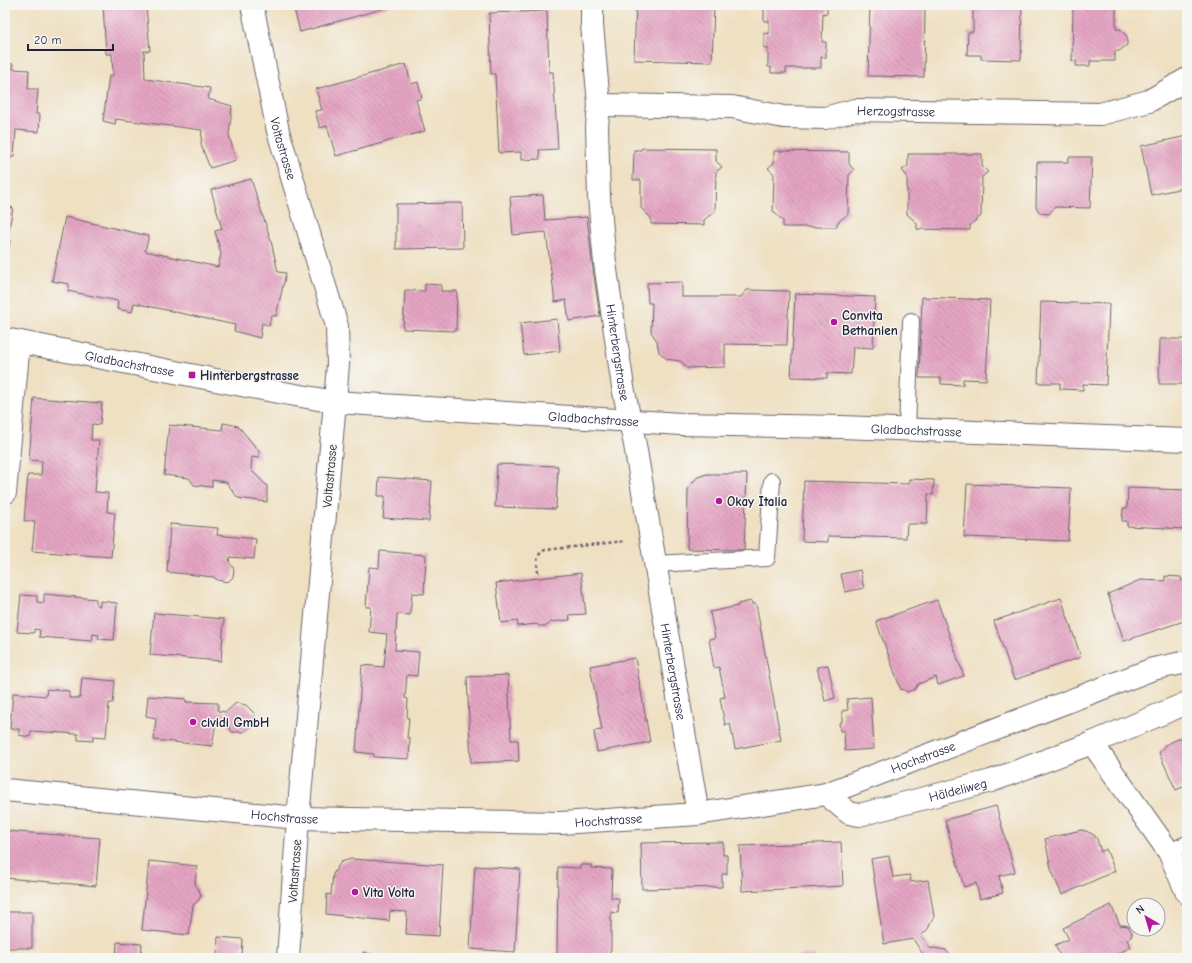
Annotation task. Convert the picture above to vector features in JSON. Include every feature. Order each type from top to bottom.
[{"type":"street","name":"Voltastrasse","points":[[252,5],[278,131],[337,326],[338,364],[298,818],[288,958]]},
{"type":"street","name":"Hinterbergstrasse","points":[[592,5],[598,104],[597,127],[599,198],[605,263],[623,387],[698,814]]},
{"type":"street","name":"Herzogstrasse","points":[[598,104],[732,107],[784,117],[825,118],[855,110],[1100,114],[1149,101],[1187,79]]},
{"type":"street","name":"Gladbachstrasse","points":[[12,341],[273,392],[335,402],[630,422],[833,427],[1187,440]]},
{"type":"street","points":[[5,493],[12,341]]},
{"type":"street","name":"Hochstrasse","points":[[5,790],[298,818],[561,823],[698,814],[826,794],[1153,669],[1187,662]]},
{"type":"street","name":"Häldeliweg","points":[[826,794],[849,813],[859,815],[991,781],[1092,743],[1187,702]]},
{"type":"street","points":[[1092,743],[1178,848],[1187,893]]},
{"type":"lane","points":[[907,430],[911,321]]},
{"type":"lane","points":[[655,564],[767,558],[772,482]]},
{"type":"path","points":[[538,573],[537,559],[541,552],[545,550],[630,540]]},
{"type":"building","points":[[103,5],[146,5],[150,51],[144,51],[145,79],[210,88],[208,99],[232,106],[229,135],[236,160],[210,168],[201,145],[202,130],[116,119],[115,124],[103,121],[109,76],[113,76],[112,54],[106,54]]},
{"type":"building","points":[[293,5],[389,5],[389,7],[300,32]]},
{"type":"building","points":[[636,5],[714,5],[712,62],[634,60]]},
{"type":"building","points":[[827,5],[827,14],[823,13],[822,42],[826,42],[826,58],[821,57],[821,68],[786,68],[786,73],[771,73],[771,67],[768,67],[768,48],[764,48],[764,33],[769,34],[769,21],[764,21],[764,6]]},
{"type":"building","points":[[870,5],[925,5],[924,77],[868,76]]},
{"type":"building","points":[[973,5],[1022,5],[1021,60],[981,59],[981,55],[967,55],[968,32],[973,32]]},
{"type":"building","points":[[1073,5],[1116,5],[1116,29],[1120,29],[1127,36],[1127,45],[1119,51],[1115,51],[1115,61],[1090,61],[1090,66],[1076,66],[1076,60],[1072,61]]},
{"type":"building","points":[[547,11],[549,72],[553,72],[558,149],[539,150],[540,159],[521,160],[521,152],[499,153],[495,74],[491,74],[489,13]]},
{"type":"building","points":[[5,63],[13,64],[13,69],[29,70],[28,89],[38,89],[36,114],[40,114],[39,132],[16,130],[14,157],[5,157]]},
{"type":"building","points":[[406,64],[411,84],[418,82],[422,98],[416,100],[425,131],[336,156],[327,126],[320,128],[315,111],[322,110],[316,89]]},
{"type":"building","points":[[1187,136],[1187,187],[1151,195],[1141,146]]},
{"type":"building","points":[[642,148],[716,149],[716,161],[722,167],[716,172],[715,211],[704,220],[704,225],[651,224],[651,218],[641,208],[641,180],[633,180],[634,150],[641,150]]},
{"type":"building","points":[[774,151],[849,152],[849,164],[854,170],[849,175],[848,214],[837,223],[837,227],[783,227],[783,221],[773,211],[774,174],[768,168],[774,163]]},
{"type":"building","points":[[908,154],[982,154],[982,166],[988,172],[982,177],[981,216],[970,225],[970,230],[917,229],[917,223],[907,214],[907,176],[902,170],[908,166]]},
{"type":"building","points":[[1069,157],[1092,157],[1090,208],[1055,207],[1049,214],[1040,213],[1036,207],[1037,162],[1068,162]]},
{"type":"building","points":[[251,179],[271,241],[278,272],[286,273],[276,316],[271,316],[269,326],[262,323],[260,338],[234,331],[235,325],[134,303],[132,312],[117,309],[118,301],[68,291],[69,284],[52,281],[65,217],[149,236],[145,251],[218,267],[221,254],[215,231],[222,229],[211,190]]},
{"type":"building","points":[[543,195],[545,220],[587,217],[600,316],[569,321],[566,300],[555,302],[546,232],[513,235],[510,197]]},
{"type":"building","points":[[462,203],[463,248],[396,249],[396,204]]},
{"type":"building","points":[[5,206],[13,208],[7,240],[10,240],[8,254],[5,254]]},
{"type":"building","points":[[682,282],[682,297],[741,297],[747,290],[789,291],[787,345],[725,344],[725,367],[687,368],[680,361],[667,359],[659,352],[657,341],[651,332],[652,303],[648,303],[647,283]]},
{"type":"building","points":[[425,284],[441,285],[441,291],[457,291],[456,331],[403,329],[405,290],[425,291]]},
{"type":"building","name":"Convita Bethanien","points":[[795,294],[875,297],[873,348],[853,347],[851,374],[827,373],[827,378],[791,377]]},
{"type":"building","points":[[922,297],[990,300],[986,380],[963,379],[963,385],[941,384],[941,378],[919,378]]},
{"type":"building","points":[[1041,302],[1109,304],[1106,385],[1083,384],[1083,390],[1060,389],[1060,383],[1038,383]]},
{"type":"building","points":[[557,319],[560,351],[524,355],[520,323]]},
{"type":"building","points":[[1160,339],[1187,339],[1187,384],[1159,384]]},
{"type":"building","points":[[34,398],[102,403],[100,425],[92,424],[91,440],[99,440],[95,492],[108,493],[107,512],[115,513],[111,557],[32,551],[35,521],[24,521],[28,475],[41,475],[42,461],[29,460]]},
{"type":"building","points":[[223,423],[238,426],[259,451],[259,458],[252,457],[251,470],[267,486],[267,502],[238,498],[226,482],[212,480],[212,487],[194,485],[189,478],[164,475],[169,425],[222,430]]},
{"type":"building","points":[[497,464],[558,466],[556,509],[495,507]]},
{"type":"building","points":[[707,474],[747,474],[744,550],[687,549],[688,490],[698,477]]},
{"type":"building","points":[[379,477],[432,481],[429,521],[383,518],[385,496],[378,496]]},
{"type":"building","points":[[909,479],[934,480],[933,495],[928,494],[927,524],[907,524],[906,538],[828,536],[828,542],[802,541],[804,481],[909,484]]},
{"type":"building","points":[[967,484],[1071,488],[1068,541],[964,537]]},
{"type":"building","points":[[1128,488],[1187,490],[1186,529],[1127,526],[1127,521],[1122,521],[1123,508],[1127,508]]},
{"type":"building","points":[[170,524],[218,528],[217,535],[256,539],[254,559],[230,557],[229,562],[234,569],[233,577],[228,582],[217,580],[214,577],[167,572]]},
{"type":"building","points":[[380,551],[426,555],[424,594],[412,593],[410,615],[397,614],[395,650],[419,652],[417,676],[407,675],[405,698],[408,699],[407,718],[409,718],[407,738],[410,738],[409,759],[374,757],[374,754],[356,752],[362,665],[384,667],[387,634],[369,632],[371,607],[366,607],[369,567],[379,568]]},
{"type":"building","points":[[860,570],[864,588],[845,592],[841,574]]},
{"type":"building","points":[[581,573],[586,614],[569,615],[570,620],[551,622],[547,626],[539,626],[537,624],[518,626],[517,621],[501,623],[496,583]]},
{"type":"building","points":[[1165,576],[1181,577],[1182,581],[1186,581],[1187,620],[1124,641],[1108,594],[1140,580],[1165,581]]},
{"type":"building","points":[[44,594],[96,599],[96,605],[100,606],[100,601],[117,603],[114,640],[98,639],[99,635],[93,634],[92,641],[39,637],[40,630],[34,629],[34,633],[17,632],[21,595],[37,596],[37,602],[44,603]]},
{"type":"building","points":[[1061,598],[1081,657],[1014,680],[994,621]]},
{"type":"building","points":[[937,600],[964,676],[938,685],[936,677],[918,684],[915,689],[907,692],[903,689],[901,690],[876,621]]},
{"type":"building","points":[[751,601],[752,604],[756,604],[781,740],[735,749],[730,723],[725,725],[720,698],[725,697],[719,667],[714,668],[709,639],[715,638],[710,612],[738,606],[738,604]]},
{"type":"building","points":[[154,613],[224,619],[221,661],[150,655]]},
{"type":"building","points":[[635,658],[650,742],[597,752],[594,731],[602,730],[590,666]]},
{"type":"building","points":[[828,665],[835,698],[825,701],[817,667]]},
{"type":"building","points":[[508,675],[511,740],[518,740],[519,761],[471,763],[467,677]]},
{"type":"building","points":[[82,678],[115,681],[113,703],[109,703],[106,737],[93,736],[93,741],[78,740],[78,734],[31,731],[30,737],[19,735],[19,729],[10,729],[13,693],[46,696],[47,689],[69,691],[69,698],[80,698]]},
{"type":"building","points":[[148,696],[186,699],[186,702],[218,703],[218,711],[226,712],[236,703],[246,705],[255,714],[253,725],[244,732],[232,732],[225,721],[216,721],[212,746],[154,740],[156,718],[146,716]]},
{"type":"building","points":[[871,697],[874,749],[845,751],[844,731],[840,731],[839,723],[842,722],[842,711],[848,710],[847,699]]},
{"type":"building","points":[[1187,735],[1187,785],[1176,790],[1159,753],[1165,745]]},
{"type":"building","points":[[996,806],[1015,872],[999,876],[1003,893],[980,899],[976,883],[964,887],[945,820]]},
{"type":"building","points":[[1081,830],[1094,835],[1097,839],[1101,852],[1106,849],[1115,871],[1062,895],[1051,869],[1045,839]]},
{"type":"building","points":[[5,831],[100,838],[96,886],[5,878]]},
{"type":"building","points":[[723,842],[723,855],[727,855],[727,874],[722,874],[722,887],[642,889],[641,843]]},
{"type":"building","points":[[841,842],[843,886],[742,891],[740,846]]},
{"type":"building","points":[[889,856],[893,877],[910,875],[911,882],[928,880],[934,916],[928,929],[921,936],[931,949],[946,950],[952,958],[921,958],[923,954],[913,939],[884,944],[871,859]]},
{"type":"building","points":[[351,859],[443,865],[439,936],[406,934],[407,912],[390,911],[389,921],[326,914],[327,894],[331,895],[333,874],[341,862]]},
{"type":"building","points":[[149,861],[197,866],[195,884],[201,896],[193,905],[189,935],[142,930]]},
{"type":"building","points":[[580,865],[591,865],[591,868],[612,869],[611,898],[619,898],[618,913],[611,912],[611,949],[607,958],[557,957],[558,867],[580,868]]},
{"type":"building","points":[[475,866],[520,869],[515,952],[470,949]]},
{"type":"building","points":[[1111,905],[1120,925],[1126,926],[1126,937],[1131,937],[1127,940],[1131,947],[1109,958],[1061,958],[1055,945],[1069,939],[1063,928]]},
{"type":"building","points":[[5,912],[32,912],[32,948],[5,948]]},
{"type":"building","points":[[218,937],[243,939],[242,957],[217,956]]},
{"type":"building","points":[[117,942],[142,944],[141,958],[116,958]]},
{"type":"building","points":[[363,952],[383,958],[362,958]]},
{"type":"building","points":[[801,955],[815,955],[815,958],[801,958]]},
{"type":"place","name":"Convita Bethanien","points":[[834,322]]},
{"type":"place","name":"Hinterbergstrasse","points":[[192,375]]},
{"type":"place","name":"Okay Italia","points":[[719,501]]},
{"type":"place","name":"cividi GmbH","points":[[193,722]]},
{"type":"place","name":"Vita Volta","points":[[355,892]]}]
